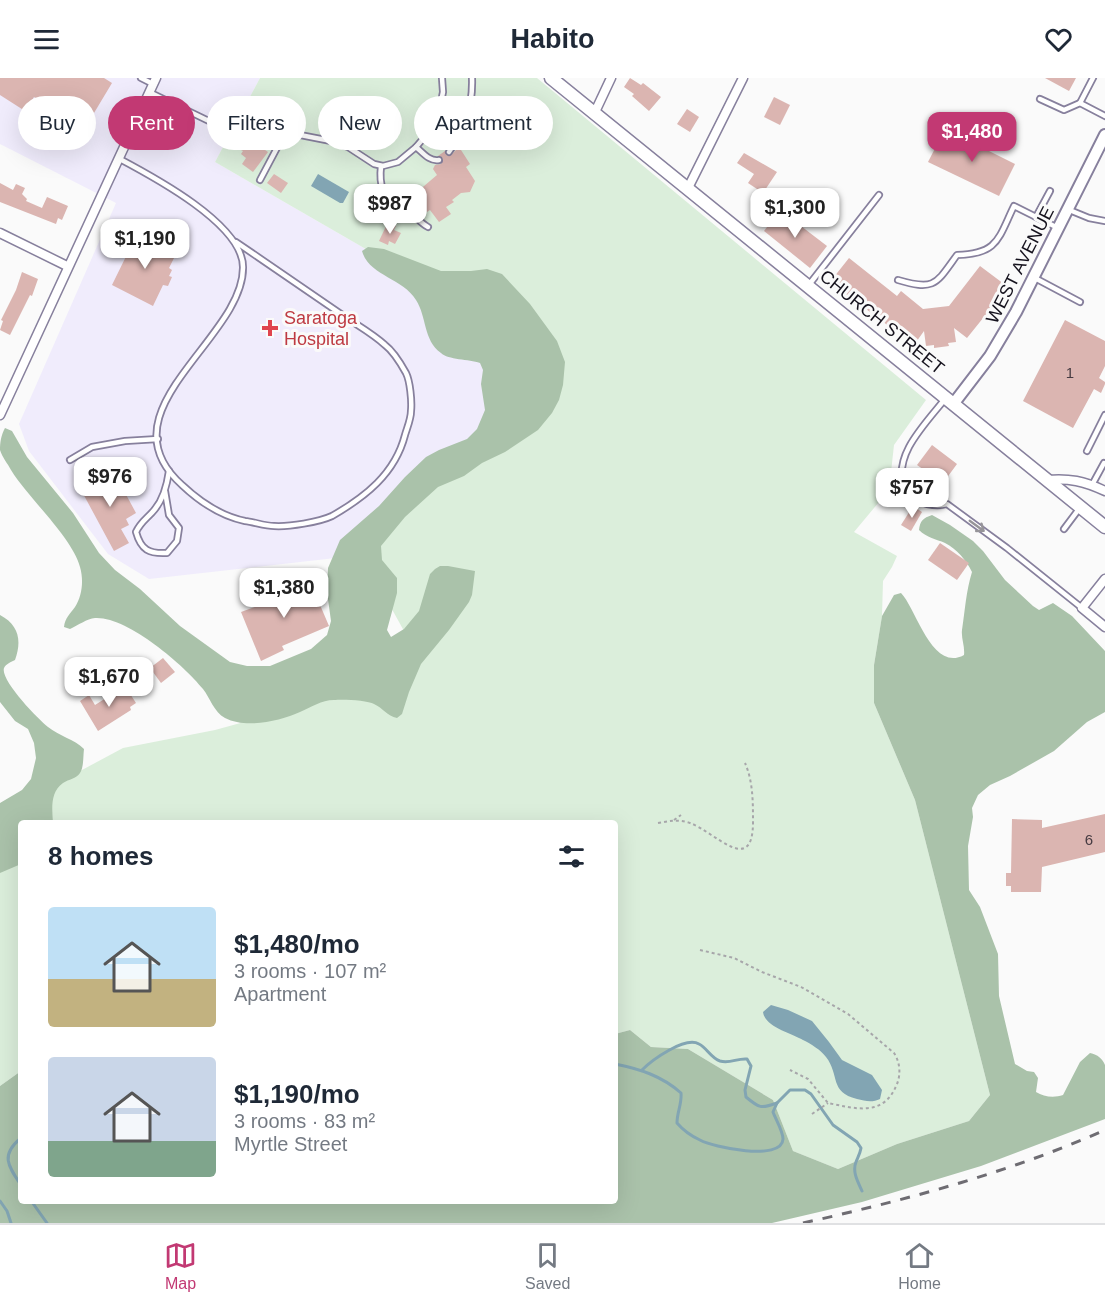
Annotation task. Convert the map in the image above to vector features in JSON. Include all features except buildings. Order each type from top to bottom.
[{"type":"main road","name":"CHURCH STREET","points":[[551,78],[1105,527]]},
{"type":"street","points":[[595,112],[611,78]]},
{"type":"street","points":[[688,188],[743,78]]},
{"type":"street","points":[[0,415],[153,84]]},
{"type":"street","name":"WEST AVENUE","points":[[950,400],[990,357],[1016,312],[1105,135]]},
{"type":"street","points":[[0,232],[67,267]]},
{"type":"street","points":[[1047,480],[1068,478],[1105,491]]},
{"type":"street","points":[[1105,579],[1083,608],[1105,627]]},
{"type":"lane","points":[[141,78],[207,119]]},
{"type":"lane","points":[[442,78],[442,96]]},
{"type":"lane","points":[[472,78],[472,96]]},
{"type":"lane","points":[[1040,99],[1064,110],[1080,103],[1093,78]]},
{"type":"lane","points":[[1080,103],[1105,116]]},
{"type":"lane","points":[[306,136],[348,147],[381,166],[390,166],[398,162],[414,149]]},
{"type":"lane","points":[[260,180],[276,150]]},
{"type":"lane","points":[[419,150],[428,158],[439,160]]},
{"type":"lane","points":[[118,158],[162,181],[190,201],[236,242],[386,346],[407,374],[411,411],[403,443],[385,477],[356,502],[324,520],[274,526],[235,519],[201,502],[173,477],[158,452],[157,427],[166,400],[178,379],[214,333],[238,294],[243,266],[236,242]]},
{"type":"lane","points":[[381,166],[380,186],[384,194],[428,227]]},
{"type":"lane","points":[[1036,217],[1050,191]]},
{"type":"lane","points":[[808,286],[879,195]]},
{"type":"lane","points":[[405,208],[415,201]]},
{"type":"lane","points":[[898,280],[925,286],[933,284],[957,255],[980,254],[988,250],[1014,206],[1058,228]]},
{"type":"lane","points":[[1067,209],[1089,218],[1105,221]]},
{"type":"lane","points":[[1033,277],[1080,302]]},
{"type":"lane","points":[[950,400],[908,448],[902,473],[902,486],[907,495],[938,507],[947,504],[1083,608]]},
{"type":"lane","points":[[1087,451],[1105,415]]},
{"type":"lane","points":[[70,460],[92,447],[125,441],[158,439]]},
{"type":"lane","points":[[1092,485],[1104,463]]},
{"type":"lane","points":[[165,491],[169,515],[179,528],[177,541],[167,553],[152,553],[140,545],[136,532],[141,521],[154,510],[165,491],[170,471]]},
{"type":"lane","points":[[1064,529],[1080,507]]},
{"type":"path","points":[[658,824],[673,821],[687,822],[703,829],[734,849],[747,848],[753,834],[753,796],[745,763]]},
{"type":"path","points":[[673,821],[681,815]]},
{"type":"path","points":[[700,950],[735,958],[762,972],[801,987],[848,1014],[894,1053],[900,1067],[898,1082],[890,1099],[882,1106],[871,1108],[828,1103],[812,1114]]},
{"type":"path","points":[[790,1070],[808,1079],[828,1103]]},
{"type":"shaded area","name":"Saratoga Hospital","points":[[0,78],[260,78],[250,96],[207,96],[207,150],[221,150],[215,162],[442,293],[512,403],[362,555],[149,579],[108,554],[29,451],[19,424],[116,203],[0,144]]},
{"type":"green space","points":[[260,78],[537,78],[926,400],[894,445],[889,490],[854,532],[897,556],[883,581],[882,616],[874,665],[874,703],[915,800],[990,1095],[969,1121],[897,1144],[838,1169],[793,1151],[773,1100],[688,1049],[651,1047],[630,1030],[618,1033],[618,820],[46,820],[54,785],[123,748],[215,730],[277,713],[404,631],[362,555],[512,403],[442,293],[215,162],[221,150],[306,150],[306,96],[250,96]]},
{"type":"green space","points":[[368,247],[384,249],[441,271],[487,269],[502,274],[530,304],[557,341],[565,362],[559,400],[538,430],[464,476],[438,487],[405,517],[381,546],[382,560],[397,578],[397,593],[387,630],[391,637],[404,629],[419,611],[430,574],[435,569],[448,566],[475,571],[469,602],[421,664],[402,714],[397,718],[390,716],[371,703],[355,700],[329,700],[273,721],[243,723],[233,721],[218,712],[203,689],[169,655],[138,633],[108,619],[95,618],[70,629],[64,627],[81,593],[80,567],[68,543],[19,481],[4,458],[0,450],[2,436],[5,428],[12,431],[27,457],[73,513],[99,553],[115,570],[140,589],[180,626],[230,662],[247,666],[270,666],[311,649],[327,635],[331,621],[327,592],[328,568],[340,540],[379,506],[426,457],[467,439],[477,429],[485,410],[481,384],[483,370],[480,363],[448,357],[435,348],[416,300],[403,287],[372,266],[362,251]]},
{"type":"green space","points":[[932,515],[973,541],[1005,580],[1033,606],[1039,610],[1053,603],[1072,616],[1105,651],[1105,712],[1087,722],[1054,751],[990,785],[978,795],[972,808],[973,817],[968,846],[969,890],[980,907],[998,954],[999,996],[1015,1064],[1034,1072],[1038,1078],[1036,1092],[1046,1096],[1056,1096],[1063,1095],[1080,1062],[1090,1053],[1097,1056],[1105,1065],[1105,1119],[981,1166],[862,1202],[772,1223],[0,1223],[0,1086],[18,1073],[18,1204],[618,1204],[618,1033],[630,1030],[651,1047],[688,1049],[773,1100],[793,1151],[838,1169],[897,1144],[969,1121],[990,1095],[915,800],[874,703],[874,665],[882,616],[894,595],[901,593],[926,636],[943,655],[953,658],[964,655],[962,630],[972,572],[953,548],[928,537],[919,530],[922,520]]},
{"type":"green space","points":[[0,615],[15,629],[18,640],[15,660],[4,668],[8,681],[43,723],[84,749],[80,773],[63,783],[56,791],[53,801],[53,820],[18,820],[18,865],[0,873],[0,803],[22,790],[31,779],[36,758],[34,743],[28,729],[15,721],[0,702]]},
{"type":"green space","points":[[18,846],[18,1073],[0,1086],[0,856]]},
{"type":"water","points":[[318,174],[349,192],[343,203],[311,186]]},
{"type":"water","points":[[771,1005],[812,1021],[842,1060],[872,1075],[882,1090],[880,1099],[866,1101],[842,1092],[830,1064],[821,1052],[809,1043],[768,1022],[763,1012]]},
{"type":"waterway","points":[[642,1070],[669,1050],[693,1042],[702,1046],[720,1061],[747,1059],[751,1066],[745,1090],[746,1097],[760,1106],[777,1103]]},
{"type":"waterway","points":[[618,1065],[650,1074],[674,1087],[681,1093],[677,1123],[679,1126],[700,1140],[731,1149],[759,1151],[771,1150],[780,1146],[783,1136],[773,1112],[777,1103],[790,1090],[805,1090],[811,1094],[833,1125],[857,1142],[861,1148],[855,1169],[862,1191]]},
{"type":"waterway","points":[[18,1141],[8,1155],[8,1161],[18,1180]]},
{"type":"waterway","points":[[0,1201],[11,1223]]},
{"type":"waterway","points":[[33,1204],[47,1223]]},
{"type":"railway","points":[[803,1223],[956,1184],[1031,1159],[1105,1130]]},
{"type":"place","name":"Saratoga Hospital","points":[[270,328]]}]
